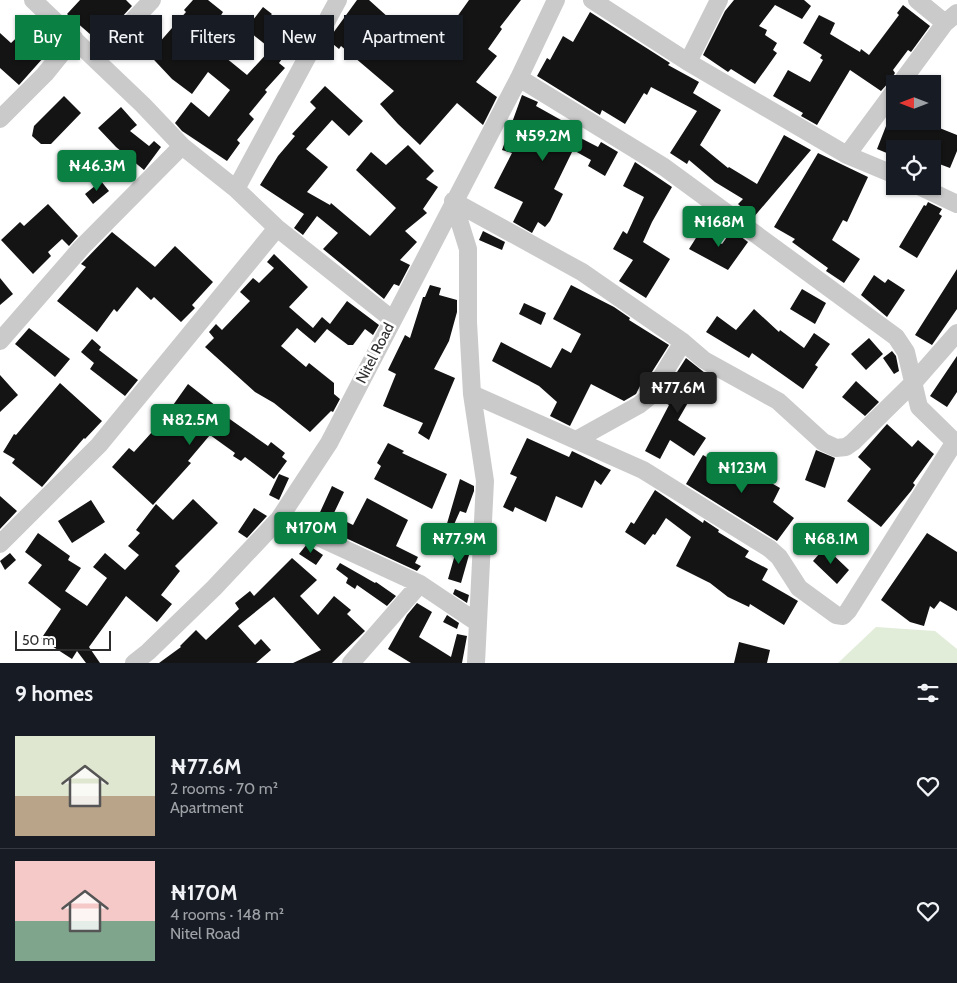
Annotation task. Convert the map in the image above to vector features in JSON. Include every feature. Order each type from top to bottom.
[{"type":"street","points":[[33,0],[49,15]]},
{"type":"street","points":[[138,15],[152,0]]},
{"type":"street","points":[[236,189],[338,0]]},
{"type":"street","name":"Nitel Road","points":[[134,663],[153,658],[279,519],[329,442],[453,201],[519,78],[556,0]]},
{"type":"street","points":[[592,0],[688,62],[846,155],[886,171]]},
{"type":"street","points":[[688,62],[719,0]]},
{"type":"street","points":[[907,75],[951,18],[916,0]]},
{"type":"street","points":[[80,44],[90,54]]},
{"type":"street","points":[[0,119],[45,74],[56,60]]},
{"type":"street","points":[[96,60],[182,146],[236,189],[277,228],[393,320]]},
{"type":"street","points":[[472,394],[643,470],[770,549],[779,557],[799,588],[836,615],[843,616],[956,444],[919,407],[906,352],[896,337],[664,167],[519,78]]},
{"type":"street","points":[[846,155],[886,102]]},
{"type":"street","points":[[0,340],[82,247],[182,146]]},
{"type":"street","points":[[938,195],[957,204]]},
{"type":"street","points":[[453,201],[582,272],[683,342],[704,360],[778,401],[823,442],[836,448],[846,447],[853,442],[913,383],[957,334]]},
{"type":"street","points":[[453,201],[468,249],[468,322],[472,394],[486,481],[476,663]]},
{"type":"street","points":[[0,544],[99,446],[277,228]]},
{"type":"street","points":[[576,440],[639,405],[649,397],[683,342]]},
{"type":"street","points":[[279,519],[420,584],[478,623]]},
{"type":"street","points":[[351,663],[420,584]]},
{"type":"green space","points":[[876,627],[935,631],[957,649],[957,663],[838,663]]},
{"type":"building","points":[[80,0],[126,0],[132,6],[124,15],[90,15],[90,34],[80,25],[80,15],[67,14]]},
{"type":"building","points":[[193,0],[208,0],[223,12],[221,15],[183,15],[186,12],[184,10]]},
{"type":"building","points":[[357,0],[369,0],[386,15],[346,15]]},
{"type":"building","points":[[469,0],[521,0],[500,27],[502,29],[488,49],[497,56],[476,82],[497,97],[483,125],[457,103],[420,145],[380,104],[394,91],[357,60],[463,60],[463,15],[458,15]]},
{"type":"building","points":[[734,0],[804,0],[811,6],[802,19],[775,5],[759,26],[767,30],[765,35],[777,43],[773,50],[777,53],[755,84],[731,69],[728,72],[703,55],[725,11]]},
{"type":"building","points":[[903,5],[930,26],[911,52],[908,50],[893,70],[895,73],[894,75],[886,75],[886,85],[881,91],[850,70],[817,125],[801,116],[803,113],[773,96],[788,70],[810,82],[823,60],[820,58],[822,55],[803,43],[819,15],[835,23],[830,34],[860,52],[861,49],[869,55],[899,15],[897,13]]},
{"type":"building","points":[[263,7],[272,14],[264,15],[264,43],[254,35],[254,19]]},
{"type":"building","points":[[590,12],[670,63],[668,65],[699,82],[693,93],[721,110],[700,145],[728,168],[757,184],[784,135],[811,150],[753,218],[738,204],[743,199],[715,182],[689,160],[687,164],[670,153],[697,111],[651,87],[647,95],[644,93],[625,124],[602,110],[600,115],[537,76],[547,58],[550,60],[563,36],[573,42]]},
{"type":"building","points":[[344,18],[344,49],[341,46],[339,49],[334,45],[334,32]]},
{"type":"building","points":[[172,28],[172,60],[229,60],[247,75],[264,57],[264,60],[281,60],[279,63],[285,68],[265,90],[267,92],[249,114],[254,119],[237,140],[240,143],[227,161],[182,131],[175,123],[191,102],[209,117],[230,90],[208,72],[192,94],[172,79],[154,60],[162,60],[162,39]]},
{"type":"building","points":[[0,33],[11,43],[15,39],[15,60],[41,60],[19,85],[0,68]]},
{"type":"building","points":[[325,86],[363,121],[349,136],[332,120],[306,149],[328,167],[307,192],[330,205],[331,203],[370,236],[396,208],[356,170],[371,152],[386,165],[408,145],[434,171],[426,179],[438,187],[423,209],[427,213],[405,231],[417,242],[400,260],[410,265],[399,286],[394,284],[384,299],[323,249],[338,233],[317,216],[303,235],[294,228],[304,214],[260,185],[278,156],[295,136],[292,134],[316,108],[310,102]]},
{"type":"building","points":[[522,95],[538,102],[536,106],[570,125],[567,131],[598,147],[601,142],[618,152],[605,176],[588,166],[591,160],[573,150],[554,189],[563,194],[550,221],[545,227],[538,222],[532,233],[513,222],[523,202],[494,188],[512,153],[502,150]]},
{"type":"building","points":[[64,96],[81,113],[51,144],[41,144],[32,136],[34,126]]},
{"type":"building","points":[[121,107],[137,125],[130,131],[149,146],[154,141],[161,147],[144,170],[116,147],[98,128]]},
{"type":"building","points":[[886,126],[886,130],[941,129],[957,135],[957,151],[950,168],[941,165],[941,140],[886,140],[886,153],[877,149]]},
{"type":"building","points":[[818,153],[868,177],[847,222],[843,220],[832,240],[860,259],[844,283],[826,271],[828,268],[792,242],[795,239],[774,227]]},
{"type":"building","points":[[635,162],[672,187],[643,242],[670,259],[646,298],[619,281],[633,260],[613,249],[623,231],[627,234],[644,197],[623,186]]},
{"type":"building","points":[[101,181],[109,191],[93,204],[85,194]]},
{"type":"building","points":[[928,202],[942,209],[939,214],[942,216],[917,258],[899,247],[924,205],[926,206]]},
{"type":"building","points":[[48,204],[78,236],[69,246],[62,239],[48,252],[51,256],[33,274],[1,240],[20,222],[24,226]]},
{"type":"building","points":[[693,211],[704,216],[698,228],[687,223]]},
{"type":"building","points":[[701,230],[722,244],[732,230],[748,242],[728,270],[689,249]]},
{"type":"building","points":[[483,231],[505,242],[502,250],[479,240]]},
{"type":"building","points":[[112,232],[155,267],[175,246],[213,282],[192,305],[195,308],[181,322],[154,297],[151,300],[137,287],[117,312],[114,309],[97,332],[57,301],[86,267],[81,264]]},
{"type":"building","points":[[274,254],[308,287],[289,307],[313,328],[322,317],[330,324],[347,301],[379,325],[373,335],[365,329],[353,345],[348,345],[327,329],[315,343],[297,328],[281,346],[306,367],[309,363],[334,383],[334,394],[340,399],[333,412],[331,411],[310,432],[274,403],[255,392],[205,347],[214,338],[209,332],[216,324],[222,330],[250,301],[240,292],[253,278],[259,283],[274,268],[267,262]]},
{"type":"building","points":[[957,269],[957,309],[932,345],[915,335]]},
{"type":"building","points":[[874,275],[885,283],[888,279],[905,290],[887,317],[861,295]]},
{"type":"building","points":[[0,278],[13,294],[0,305]]},
{"type":"building","points":[[430,285],[441,288],[439,295],[457,300],[457,312],[449,341],[434,369],[455,378],[429,440],[418,433],[423,423],[383,406],[396,374],[388,370],[405,335],[410,338],[423,297],[425,297]]},
{"type":"building","points":[[571,285],[614,307],[630,318],[629,320],[669,345],[645,383],[642,382],[636,394],[624,401],[591,384],[570,426],[550,416],[557,402],[539,386],[492,361],[501,342],[551,368],[562,348],[571,353],[581,334],[553,319]]},
{"type":"building","points":[[802,289],[826,303],[815,324],[790,309]]},
{"type":"building","points":[[524,303],[546,313],[541,325],[519,314]]},
{"type":"building","points":[[754,309],[779,332],[780,330],[804,348],[814,333],[830,344],[815,365],[818,367],[803,389],[752,353],[749,358],[706,332],[717,316],[736,330]]},
{"type":"building","points":[[29,328],[70,359],[55,377],[15,344]]},
{"type":"building","points":[[869,338],[883,354],[866,370],[851,354]]},
{"type":"building","points":[[92,339],[101,347],[99,350],[138,380],[125,396],[90,369],[94,363],[81,352]]},
{"type":"building","points":[[892,351],[896,356],[899,371],[894,374],[883,358]]},
{"type":"building","points":[[957,356],[957,392],[947,407],[930,396]]},
{"type":"building","points":[[686,358],[705,373],[678,420],[706,438],[694,456],[670,440],[660,459],[645,451],[669,405],[664,402],[673,385],[670,383]]},
{"type":"building","points":[[0,375],[18,395],[0,412]]},
{"type":"building","points":[[856,381],[879,402],[865,416],[842,397]]},
{"type":"building","points":[[60,383],[102,421],[84,438],[42,487],[12,463],[15,459],[3,452],[14,434],[16,435]]},
{"type":"building","points":[[188,384],[225,413],[224,415],[268,446],[271,442],[285,453],[282,457],[287,461],[274,479],[245,457],[241,461],[233,456],[235,453],[210,435],[188,461],[191,463],[153,505],[112,467],[129,448],[134,452],[161,422],[157,419],[169,405],[171,408]]},
{"type":"building","points":[[887,424],[912,447],[918,440],[934,454],[913,483],[915,485],[911,491],[881,527],[847,501],[871,469],[858,457]]},
{"type":"building","points":[[527,438],[569,457],[572,451],[611,470],[601,485],[595,480],[582,508],[556,496],[546,522],[515,507],[513,512],[503,507],[517,477],[510,474]]},
{"type":"building","points":[[388,443],[404,451],[402,453],[447,474],[432,509],[374,479],[381,466],[377,463]]},
{"type":"building","points":[[816,450],[835,458],[825,488],[805,480]]},
{"type":"building","points":[[737,454],[757,470],[754,473],[780,488],[773,502],[794,518],[777,541],[686,484],[703,455],[726,468]]},
{"type":"building","points":[[279,474],[289,478],[279,500],[269,495]]},
{"type":"building","points":[[460,479],[474,486],[474,491],[466,513],[460,511],[452,529],[446,527]]},
{"type":"building","points":[[332,486],[344,492],[333,515],[353,525],[367,498],[408,520],[396,546],[418,557],[415,563],[421,566],[417,571],[324,528],[324,525],[316,521]]},
{"type":"building","points":[[655,490],[703,523],[704,520],[719,530],[718,532],[749,551],[745,557],[768,569],[762,580],[798,601],[784,625],[750,604],[749,607],[728,597],[710,583],[676,566],[691,537],[666,518],[655,535],[653,534],[645,545],[625,532],[631,522],[634,524]]},
{"type":"building","points":[[0,496],[17,511],[0,529]]},
{"type":"building","points":[[193,499],[218,523],[175,566],[180,571],[161,595],[172,604],[157,622],[126,596],[89,647],[100,663],[86,663],[77,651],[72,659],[41,639],[61,609],[28,583],[42,565],[25,552],[38,533],[70,556],[68,560],[81,568],[65,591],[87,606],[107,578],[93,567],[105,553],[125,570],[139,555],[128,546],[140,533],[136,530],[156,504],[173,520]]},
{"type":"building","points":[[91,500],[105,522],[72,543],[58,521]]},
{"type":"building","points":[[254,508],[267,516],[247,538],[238,532]]},
{"type":"building","points":[[927,533],[957,552],[957,611],[940,601],[934,609],[930,606],[924,626],[910,622],[881,600]]},
{"type":"building","points":[[307,544],[323,555],[316,565],[299,554]]},
{"type":"building","points":[[458,544],[467,549],[466,554],[469,555],[461,583],[448,579]]},
{"type":"building","points":[[825,547],[849,570],[837,584],[813,561]]},
{"type":"building","points":[[10,553],[16,560],[5,570],[0,561]]},
{"type":"building","points":[[292,558],[317,580],[300,596],[318,615],[334,596],[351,610],[347,614],[365,631],[332,663],[293,663],[321,650],[274,597],[238,626],[255,645],[261,639],[271,650],[256,663],[159,663],[181,647],[196,630],[206,640],[239,609],[235,603],[250,591],[254,596]]},
{"type":"building","points":[[340,563],[376,582],[396,596],[387,606],[357,585],[355,589],[346,583],[348,578],[336,569]]},
{"type":"building","points":[[455,589],[469,595],[467,603],[453,594]]},
{"type":"building","points":[[417,603],[432,612],[419,637],[451,657],[457,634],[467,636],[462,663],[411,663],[388,649],[407,615]]},
{"type":"building","points":[[447,615],[459,623],[457,629],[443,622]]},
{"type":"building","points":[[739,642],[770,650],[767,663],[734,663]]}]
